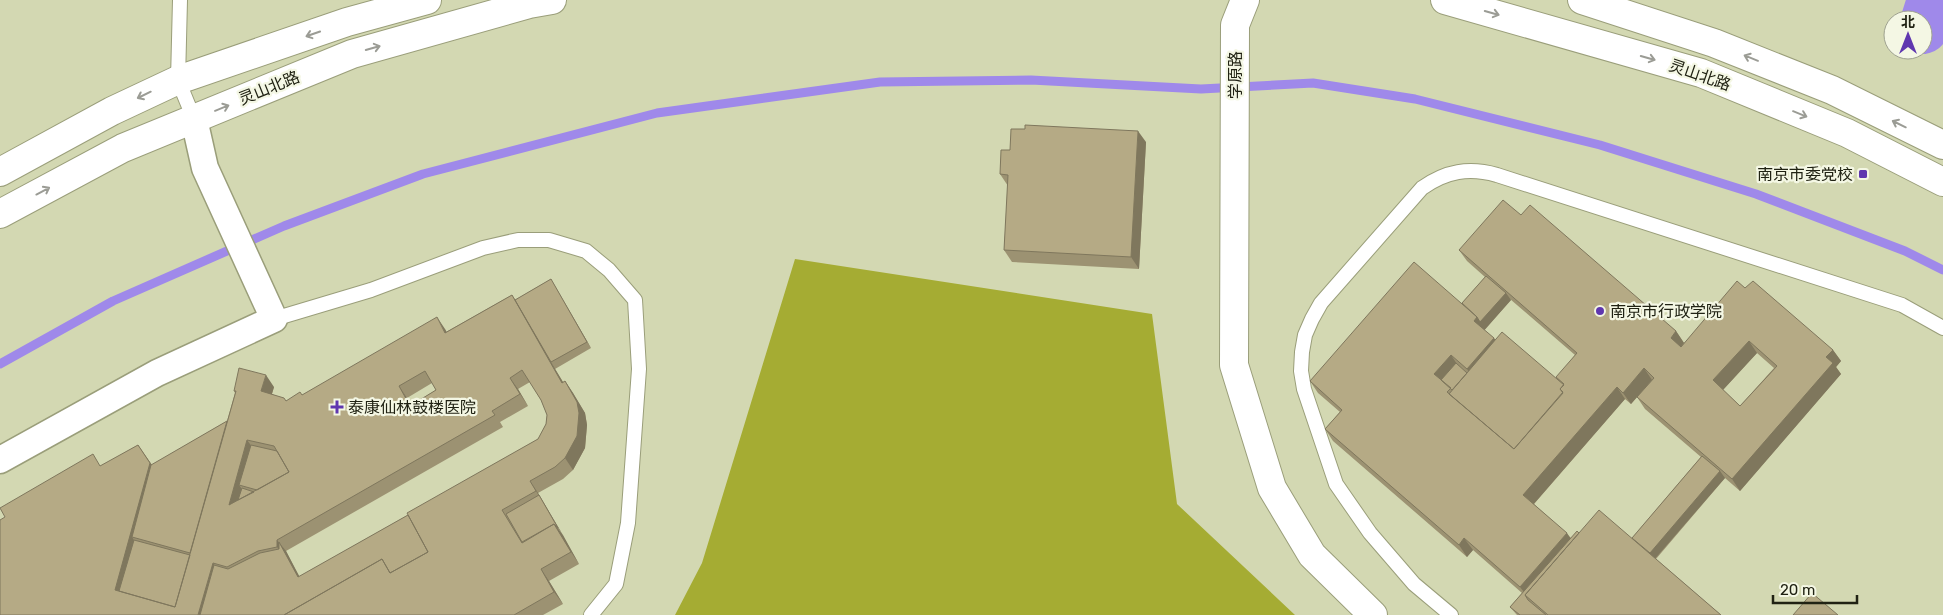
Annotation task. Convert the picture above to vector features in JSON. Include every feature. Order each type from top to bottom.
[{"type":"main road","points":[[0,172],[112,111],[178,80],[347,22],[427,0]]},
{"type":"main road","name":"灵山北路","points":[[0,214],[123,148],[352,54],[528,4],[552,0]]},
{"type":"main road","name":"学原路","points":[[1221,0],[1235,25]]},
{"type":"main road","name":"学原路","points":[[1245,0],[1235,25],[1234,365],[1272,488],[1312,555],[1372,615]]},
{"type":"main road","name":"灵山北路","points":[[1445,0],[1701,73],[1846,133],[1943,182]]},
{"type":"main road","name":"灵山北路","points":[[1582,0],[1714,43],[1832,90],[1943,145]]},
{"type":"street","points":[[0,460],[157,372],[274,319],[205,168],[194,119]]},
{"type":"lane","points":[[180,0],[178,80],[194,119]]},
{"type":"lane","points":[[1451,615],[1414,584],[1370,533],[1336,484],[1304,389],[1301,371],[1305,335],[1321,303],[1422,188],[1433,180],[1459,171],[1472,170],[1497,174],[1902,305],[1943,328]]},
{"type":"lane","points":[[274,319],[372,290],[483,248],[518,240],[549,240],[586,251],[609,270],[635,300],[639,369],[628,523],[616,584],[591,615]]},
{"type":"shaded area","points":[[795,259],[1152,314],[1177,504],[1295,615],[675,615],[702,563]]},
{"type":"building","points":[[1025,125],[1138,131],[1131,257],[1004,250],[1008,175],[1000,174],[1001,150],[1010,150],[1011,129],[1025,129]]},
{"type":"building","points":[[1503,200],[1521,215],[1530,205],[1676,331],[1671,338],[1681,347],[1737,281],[1745,288],[1753,281],[1833,350],[1826,357],[1833,363],[1732,479],[1637,397],[1654,378],[1644,368],[1623,393],[1617,387],[1523,495],[1567,533],[1520,587],[1464,538],[1459,545],[1325,429],[1342,410],[1310,381],[1414,262],[1477,317],[1474,321],[1494,338],[1467,369],[1451,355],[1434,374],[1451,388],[1447,392],[1514,449],[1563,392],[1560,389],[1564,384],[1556,377],[1577,353],[1459,250]],"holes":[[[1749,341],[1777,366],[1740,406],[1713,380]]]},
{"type":"building","points":[[1486,276],[1506,293],[1480,322],[1462,303]]},
{"type":"building","points":[[551,279],[587,342],[551,362],[515,300]]},
{"type":"building","points":[[512,295],[562,383],[565,381],[577,402],[579,413],[577,436],[565,458],[555,467],[530,481],[536,491],[502,510],[522,543],[554,524],[571,552],[541,569],[554,592],[514,615],[284,615],[382,559],[390,573],[428,552],[407,513],[538,439],[546,424],[547,415],[541,400],[522,370],[510,378],[520,394],[492,411],[495,415],[277,540],[277,547],[258,551],[227,567],[213,563],[198,615],[0,615],[0,520],[5,517],[0,508],[93,454],[100,466],[138,445],[150,463],[115,590],[175,607],[236,391],[234,391],[239,368],[266,375],[261,391],[284,398],[286,401],[300,392],[302,395],[437,317],[445,333]],"holes":[[[425,371],[436,390],[410,406],[399,386]],[[247,440],[274,446],[289,472],[229,505]]]},
{"type":"building","points":[[1502,332],[1564,385],[1560,389],[1563,393],[1514,449],[1449,394]]},
{"type":"building","points":[[1456,363],[1467,373],[1452,390],[1441,380]]},
{"type":"building","points":[[227,421],[190,553],[132,537],[151,465]]},
{"type":"building","points":[[251,445],[277,451],[289,472],[257,490],[239,485]]},
{"type":"building","points":[[1702,456],[1720,471],[1650,553],[1632,538]]},
{"type":"building","points":[[242,488],[254,492],[238,500]]},
{"type":"building","points":[[539,495],[558,528],[554,524],[522,542],[506,514]]},
{"type":"building","points":[[1599,510],[1721,615],[1548,615],[1525,595]]},
{"type":"building","points":[[408,515],[428,552],[390,573],[382,559],[284,615],[200,615],[214,565],[228,569],[260,553],[279,549],[279,542],[298,577]]},
{"type":"building","points":[[1577,531],[1579,533],[1525,595],[1528,600],[1546,615],[1520,615],[1510,607]]},
{"type":"building","points":[[134,540],[190,555],[175,607],[119,591]]},
{"type":"building","points":[[1812,593],[1838,615],[1793,615]]},
{"type":"waterway","points":[[1929,10],[1932,0]]},
{"type":"waterway","points":[[0,364],[113,301],[284,226],[423,174],[657,113],[880,82],[1031,80],[1201,89],[1313,83],[1415,99],[1600,145],[1756,194],[1905,251],[1943,270]]},
{"type":"place","name":"南京市委党校","points":[[1863,174]]},
{"type":"place","name":"南京市行政学院","points":[[1600,311]]},
{"type":"place","name":"泰康仙林鼓楼医院","points":[[337,407]]}]
